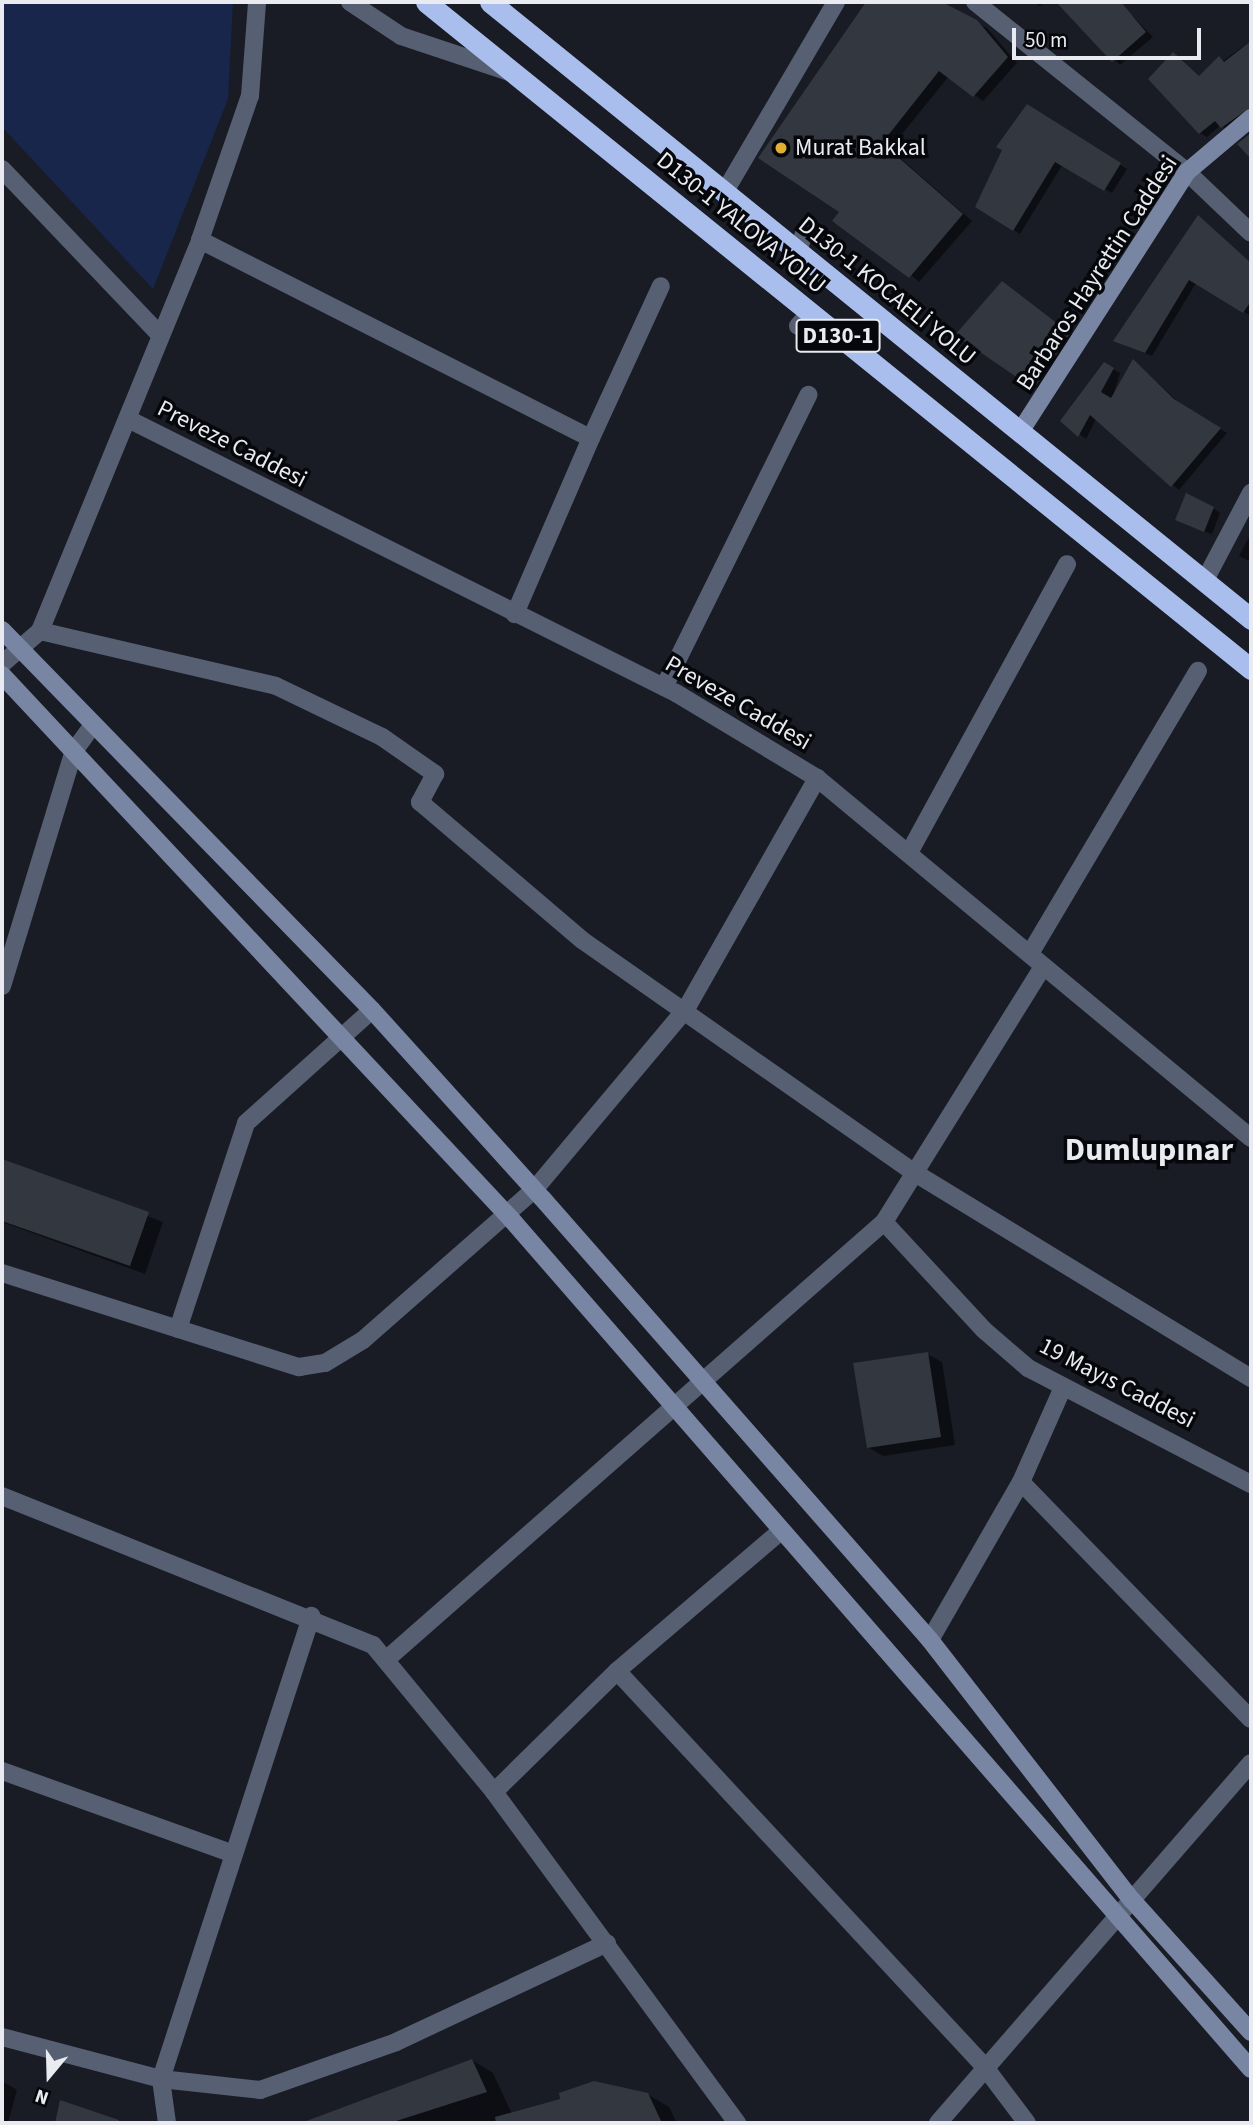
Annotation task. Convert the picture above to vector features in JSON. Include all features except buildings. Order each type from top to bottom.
[{"type":"highway","name":"D130-1 YALOVA YOLU","points":[[426,2],[804,320],[1251,669]]},
{"type":"highway","name":"D130-1 KOCAELİ YOLU","points":[[490,2],[1251,620]]},
{"type":"main road","name":"Barbaros Hayrettin Caddesi","points":[[1020,432],[1187,172],[1251,118]]},
{"type":"main road","points":[[2,629],[91,728],[372,1010],[534,1190],[930,1640],[1132,1900],[1251,2032]]},
{"type":"main road","points":[[2,675],[345,1035],[677,1410],[1251,2069]]},
{"type":"street","points":[[2,664],[18,647],[40,631],[128,419],[159,334],[200,240],[250,96],[257,2]]},
{"type":"street","points":[[351,2],[401,36],[512,74]]},
{"type":"street","points":[[723,193],[836,2]]},
{"type":"street","points":[[975,2],[1187,172],[1251,233]]},
{"type":"street","points":[[2,169],[159,334]]},
{"type":"street","points":[[797,253],[804,231]]},
{"type":"street","points":[[200,240],[591,438]]},
{"type":"street","points":[[515,614],[591,438],[661,286]]},
{"type":"street","points":[[664,687],[808,395]]},
{"type":"street","name":"Preveze Caddesi","points":[[128,419],[664,687],[817,778],[1031,952],[1044,967],[1251,1138]]},
{"type":"street","points":[[1204,582],[1251,493]]},
{"type":"street","points":[[909,851],[1067,564]]},
{"type":"street","points":[[40,631],[276,686],[382,737],[435,774],[420,802],[489,865],[582,940],[686,1009],[915,1173],[1251,1378]]},
{"type":"street","points":[[1031,952],[1198,671]]},
{"type":"street","points":[[2,986],[74,751],[91,728]]},
{"type":"street","points":[[2,1273],[299,1367],[325,1363],[363,1339],[534,1190],[686,1009],[817,778]]},
{"type":"street","points":[[388,1658],[706,1385],[884,1222],[1044,967]]},
{"type":"street","points":[[177,1329],[246,1123],[372,1010]]},
{"type":"street","name":"19 Mayıs Caddesi","points":[[884,1222],[984,1330],[1063,1387],[1214,1459],[1251,1484]]},
{"type":"street","points":[[930,1640],[1021,1482],[1063,1387]]},
{"type":"street","points":[[1021,1482],[1251,1719]]},
{"type":"street","points":[[2,1496],[311,1616],[388,1658],[494,1792],[607,1943],[730,2122]]},
{"type":"street","points":[[494,1792],[617,1671],[781,1531]]},
{"type":"street","points":[[167,2123],[161,2079],[311,1616]]},
{"type":"street","points":[[617,1671],[984,2066],[1027,2123]]},
{"type":"street","points":[[938,2123],[984,2066],[1251,1763]]},
{"type":"street","points":[[2,1771],[234,1854]]},
{"type":"street","points":[[2,2037],[161,2079],[260,2090],[396,2042],[607,1943]]},
{"type":"shaded area","points":[[2,2],[233,2],[228,99],[153,289],[2,127]]},
{"type":"place","name":"Murat Bakkal","points":[[781,148]]},
{"type":"district","name":"Dumlupınar","points":[[1149,1150]]}]
